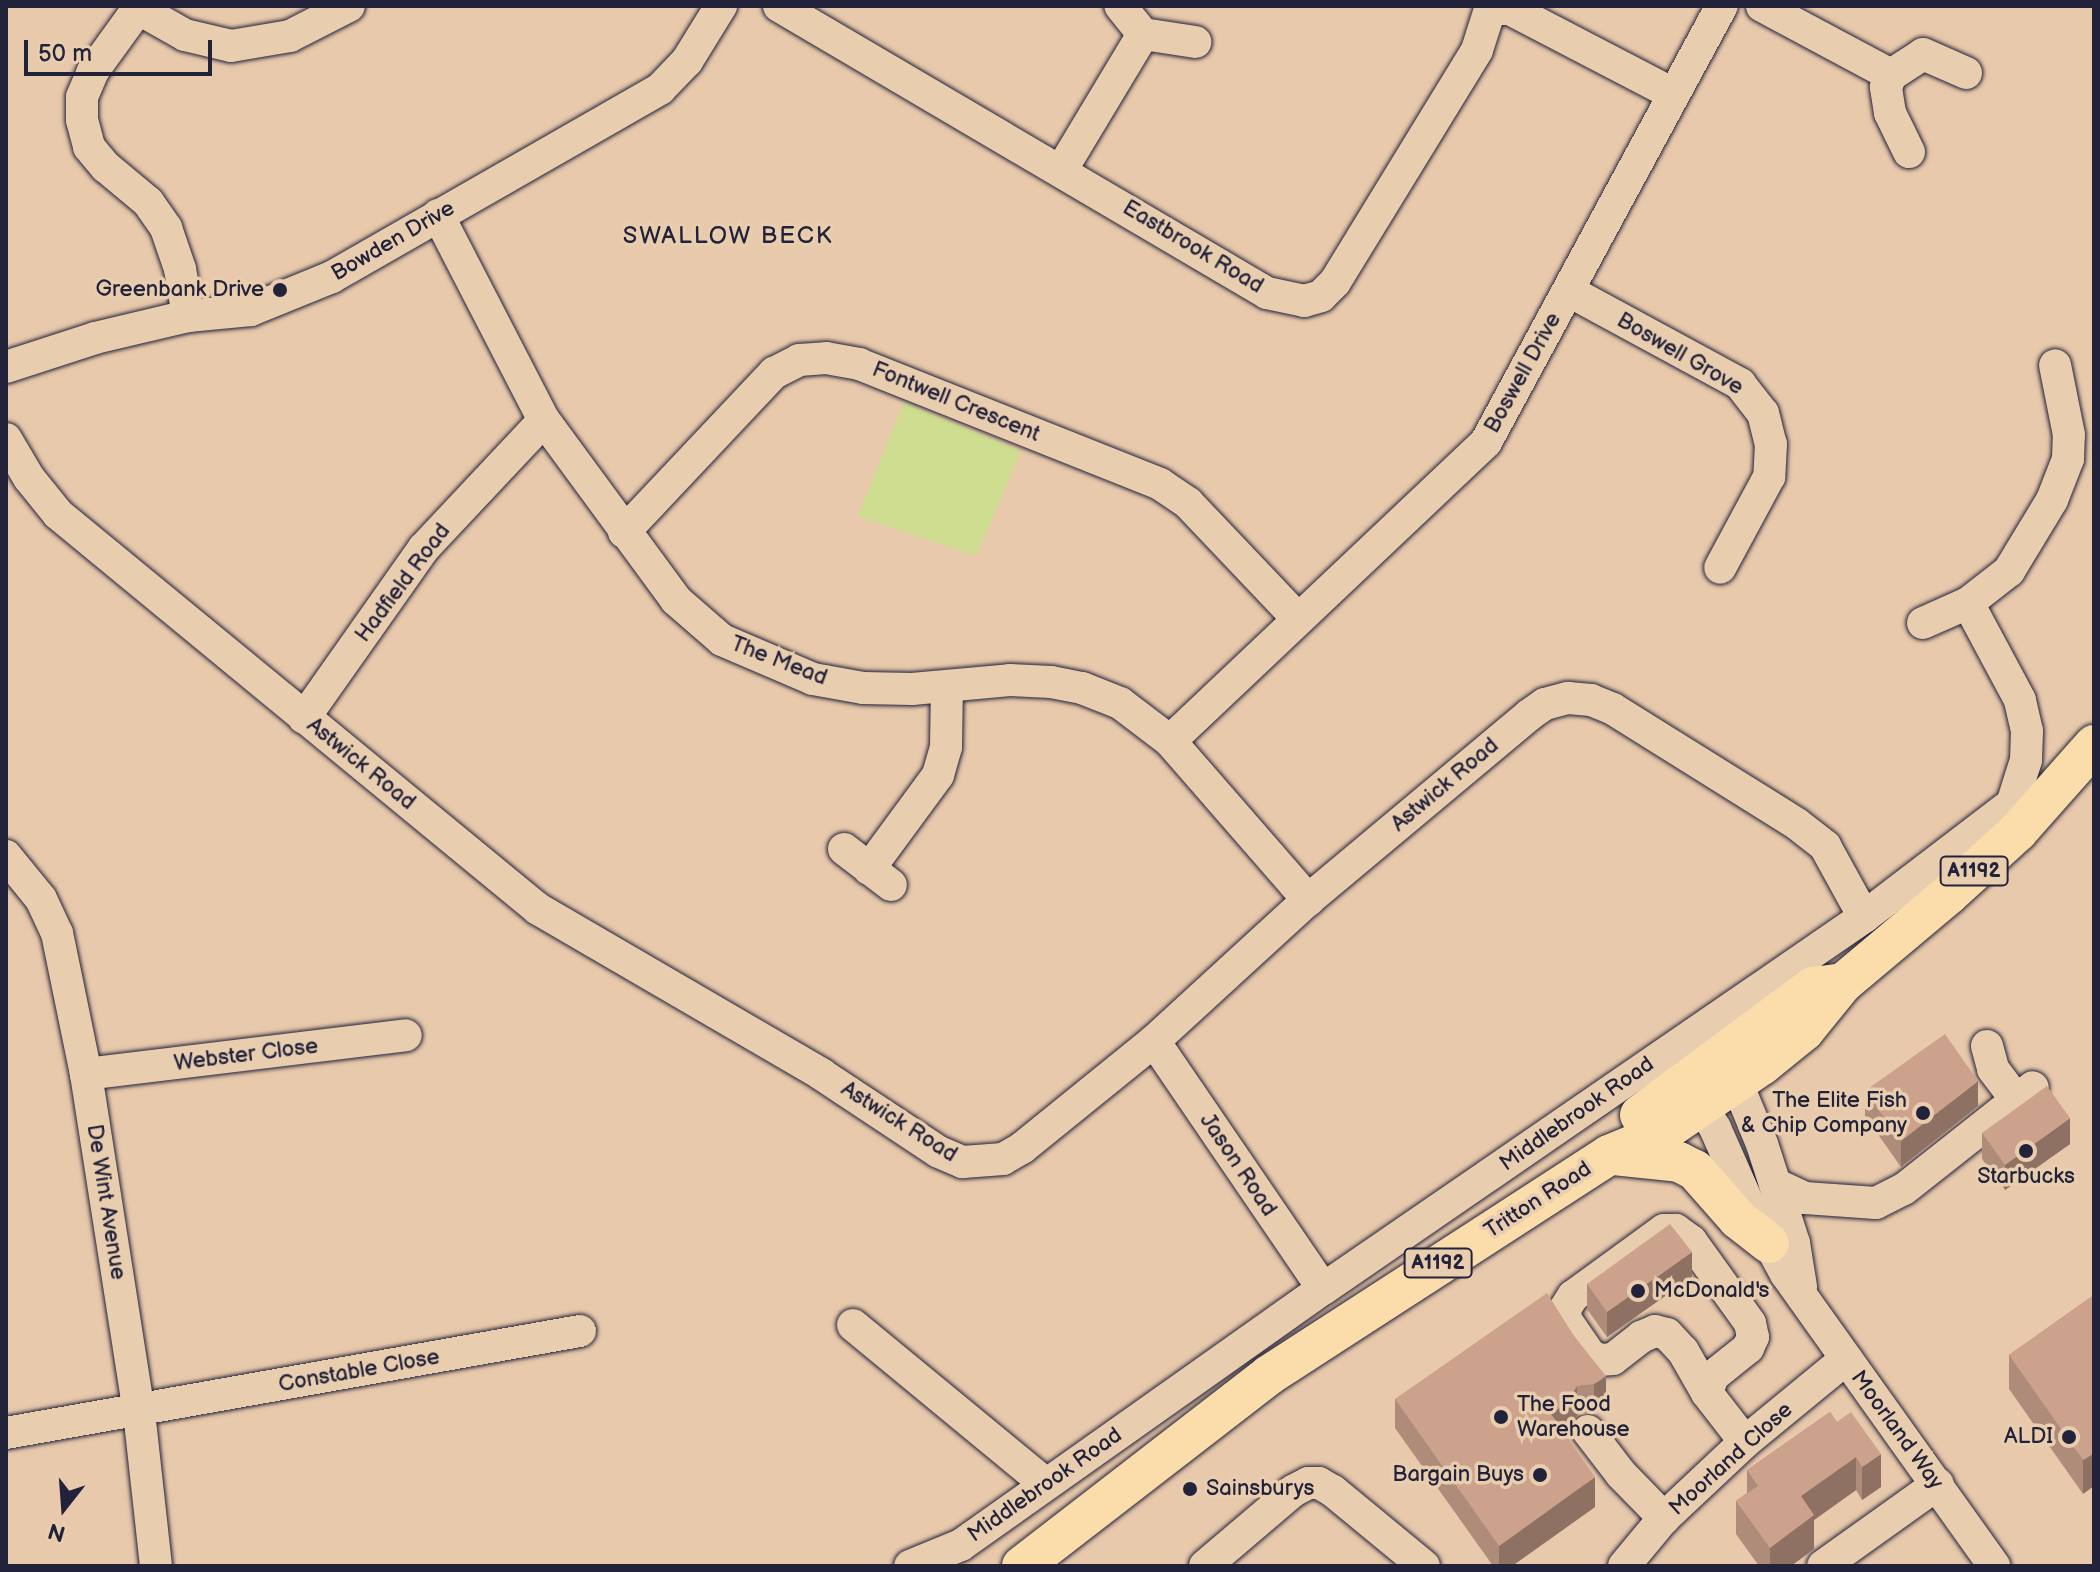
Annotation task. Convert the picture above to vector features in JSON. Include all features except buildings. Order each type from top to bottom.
[{"type":"main road","name":"Tritton Road","points":[[1022,1566],[1269,1375],[1609,1155],[1660,1134],[1694,1093],[1728,1068],[1804,1031],[1842,984],[2018,831],[2094,745]]},
{"type":"main road","points":[[1609,1155],[1679,1162],[1687,1166],[1719,1194],[1752,1233],[1769,1243]]},
{"type":"street","points":[[188,316],[180,269],[166,228],[148,202],[106,167],[89,147],[82,120],[82,97],[93,71],[139,7],[185,35],[231,46],[290,36],[349,6]]},
{"type":"street","name":"Bowden Drive","points":[[6,367],[95,338],[188,316],[251,310],[332,277],[660,89],[687,61],[721,6]]},
{"type":"street","name":"Eastbrook Road","points":[[779,6],[1062,169],[1267,293],[1304,301],[1321,296],[1335,282],[1477,50],[1492,7],[1510,9],[1673,94]]},
{"type":"street","points":[[1120,6],[1143,34],[1195,42]]},
{"type":"street","name":"Boswell Drive","points":[[1170,741],[1486,442],[1722,6]]},
{"type":"street","points":[[1762,6],[1891,75]]},
{"type":"street","points":[[1062,169],[1143,34]]},
{"type":"street","points":[[1909,152],[1890,113],[1886,87],[1891,75],[1923,54],[1966,73]]},
{"type":"street","name":"The Mead","points":[[438,215],[544,420],[676,600],[722,640],[813,679],[863,688],[947,686],[1010,680],[1082,688],[1120,703],[1170,741],[1308,900]]},
{"type":"street","name":"Boswell Grove","points":[[1569,291],[1740,384],[1763,413],[1771,444],[1769,477],[1720,568]]},
{"type":"street","name":"Fontwell Crescent","points":[[624,532],[774,373],[799,360],[826,358],[859,364],[1160,484],[1188,503],[1297,618]]},
{"type":"street","points":[[1923,623],[1968,603],[2009,571],[2023,553],[2052,500],[2068,459],[2069,435],[2055,365]]},
{"type":"street","name":"Hadfield Road","points":[[304,718],[424,548],[544,420]]},
{"type":"street","name":"Astwick Road","points":[[6,439],[29,478],[58,514],[538,909],[821,1074],[939,1152],[963,1162],[1003,1159],[1022,1148],[1154,1041],[1308,900],[1545,704],[1568,698],[1591,700],[1613,709],[1797,824],[1825,846],[1864,917]]},
{"type":"street","name":"Middlebrook Road","points":[[910,1566],[961,1545],[1323,1289],[1864,917],[2012,804],[2026,760],[2027,731],[2020,700],[1968,603]]},
{"type":"street","points":[[868,868],[938,775],[946,747],[947,686]]},
{"type":"street","name":"De Wint Avenue","points":[[6,856],[41,899],[57,933],[86,1074],[139,1412],[156,1566]]},
{"type":"street","name":"Webster Close","points":[[86,1074],[406,1035]]},
{"type":"street","name":"Jason Road","points":[[1154,1041],[1323,1289]]},
{"type":"street","points":[[1775,1184],[1805,1198],[1876,1203],[1904,1189],[2025,1093],[1993,1069],[1987,1046]]},
{"type":"street","name":"Moorland Way","points":[[1728,1068],[1775,1184],[1800,1265],[1801,1293]]},
{"type":"street","name":"Moorland Way","points":[[1694,1093],[1769,1243],[1846,1359],[1994,1566]]},
{"type":"street","points":[[1707,1393],[1713,1376],[1748,1348],[1753,1337],[1750,1323],[1691,1241],[1676,1230],[1664,1230],[1573,1296],[1565,1309],[1566,1320],[1590,1355],[1600,1360],[1613,1359],[1641,1337],[1655,1331],[1667,1334],[1683,1351],[1707,1393],[1745,1442]]},
{"type":"street","points":[[853,1325],[1045,1483]]},
{"type":"street","name":"Constable Close","points":[[6,1433],[139,1412],[580,1331]]},
{"type":"street","name":"Moorland Close","points":[[1628,1565],[1664,1518],[1745,1442],[1846,1359]]},
{"type":"street","points":[[1588,1431],[1621,1474],[1664,1518]]},
{"type":"street","points":[[1205,1566],[1293,1491],[1308,1483],[1319,1483],[1333,1491],[1424,1566]]},
{"type":"street","points":[[1823,1566],[1938,1484]]},
{"type":"green space","points":[[904,402],[1021,451],[976,556],[858,516]]},
{"type":"place","name":"Greenbank Drive","points":[[280,290]]},
{"type":"place","name":"The Elite Fish & Chip Company","points":[[1923,1113]]},
{"type":"place","name":"Starbucks","points":[[2026,1151]]},
{"type":"place","name":"McDonald's","points":[[1638,1291]]},
{"type":"place","name":"The Food Warehouse","points":[[1501,1417]]},
{"type":"place","name":"ALDI","points":[[2069,1437]]},
{"type":"place","name":"Bargain Buys","points":[[1540,1475]]},
{"type":"place","name":"Sainsburys","points":[[1190,1489]]},
{"type":"district","name":"SWALLOW BECK","points":[[728,236]]}]
